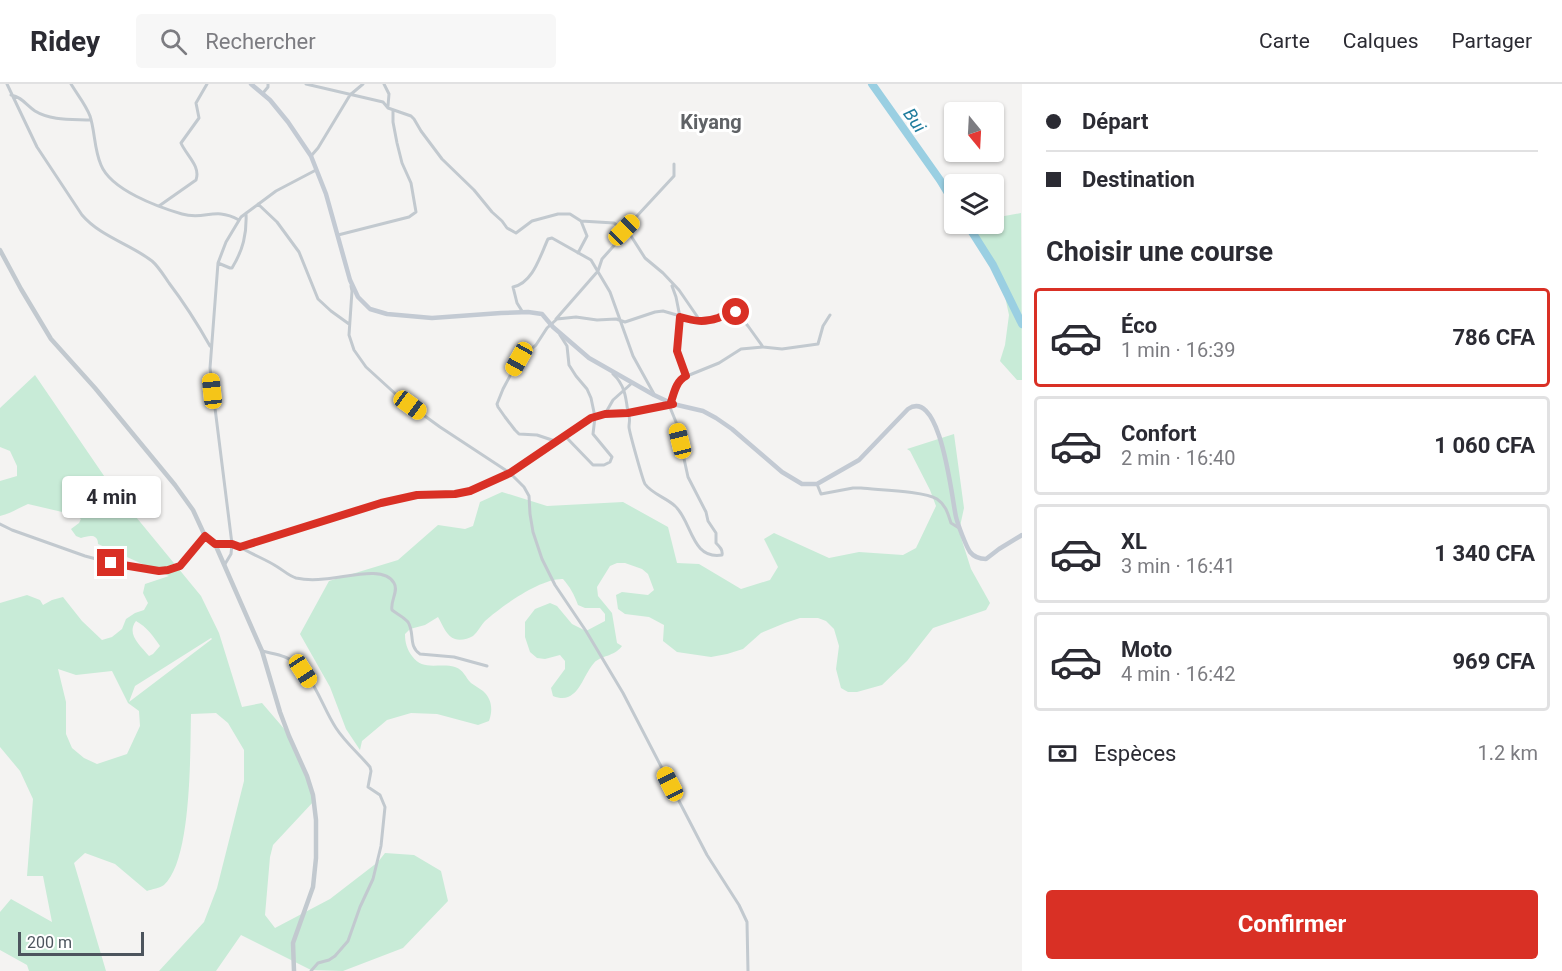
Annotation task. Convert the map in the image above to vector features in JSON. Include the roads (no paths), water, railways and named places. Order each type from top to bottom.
[{"type":"main road","points":[[251,84],[263,93],[288,122],[311,156],[326,194],[350,280],[358,297],[368,308],[387,314],[432,318],[528,312],[542,314],[552,326],[582,352],[606,368],[671,404],[702,411],[716,418],[782,472],[802,484],[817,484],[859,460],[908,409],[920,406],[927,411],[942,441],[951,493],[960,529],[970,553],[980,559],[986,559],[1022,536]]},
{"type":"street","points":[[7,84],[37,147],[82,215],[113,239],[156,264],[190,311],[211,348]]},
{"type":"street","points":[[71,84],[91,120],[95,145],[103,170],[112,179],[140,198],[188,216],[226,213],[239,220]]},
{"type":"street","points":[[159,206],[196,180],[197,168],[181,143],[199,118],[196,103],[207,84]]},
{"type":"street","points":[[263,93],[268,84]]},
{"type":"street","points":[[306,84],[384,102],[388,108],[411,116],[442,159],[474,190],[507,228],[516,233],[532,221],[558,213],[570,214],[581,220],[614,223],[633,239],[645,258],[663,273],[687,301],[701,322]]},
{"type":"street","points":[[311,156],[350,95],[363,84]]},
{"type":"street","points":[[384,84],[389,94],[388,108]]},
{"type":"street","points":[[11,95],[19,97],[35,111],[45,116],[91,120]]},
{"type":"street","points":[[338,235],[409,217],[416,212],[411,183],[402,163],[397,143],[393,110]]},
{"type":"street","points":[[555,442],[537,435],[519,434],[497,404],[503,389],[519,359],[536,345],[547,328],[552,326],[598,271],[602,259],[619,240],[624,230],[674,176],[674,164]]},
{"type":"street","points":[[225,564],[231,554],[232,544],[210,368],[218,263],[226,242],[246,213],[282,188],[316,170]]},
{"type":"street","points":[[258,204],[277,222],[299,252],[318,299],[349,324]]},
{"type":"street","points":[[218,263],[232,268],[236,262],[244,244],[246,213]]},
{"type":"street","points":[[578,253],[587,236],[581,220]]},
{"type":"street","points":[[523,313],[517,303],[513,287],[518,286],[529,277],[548,239],[552,238],[591,260],[610,292],[631,351],[654,395]]},
{"type":"street","points":[[0,250],[51,339],[95,388],[193,510],[205,536],[215,544],[225,564],[262,651],[280,712],[308,776],[313,795],[316,858],[313,887],[293,943],[294,971]]},
{"type":"street","points":[[350,280],[352,291],[349,335],[354,350],[366,367],[426,417],[510,473],[529,496],[533,532],[542,560],[555,585],[623,693],[707,855],[740,905],[747,922],[748,971]]},
{"type":"street","points":[[672,284],[680,317],[677,351],[686,376]]},
{"type":"street","points":[[552,326],[557,320],[576,317],[597,320],[616,319],[621,322],[663,311],[701,322],[718,318],[732,311],[736,312],[763,347]]},
{"type":"street","points":[[606,368],[617,377],[624,390],[630,416],[630,429],[645,484],[671,502],[682,513],[704,554],[722,555],[716,543],[716,533],[688,477],[671,404],[676,387],[686,376],[718,363],[741,350],[763,347],[782,349],[818,344],[823,326],[830,315]]},
{"type":"street","points":[[552,326],[567,346],[569,365],[589,392],[595,417],[593,434],[612,457],[610,462],[604,465],[593,465],[565,436]]},
{"type":"street","points":[[642,387],[647,381]]},
{"type":"street","points":[[605,414],[613,400],[632,383]]},
{"type":"street","points":[[240,547],[381,503],[417,495],[455,494],[470,491],[510,473],[587,420],[605,414],[628,413],[671,404]]},
{"type":"street","points":[[817,484],[821,494],[861,488],[926,495],[937,499],[946,509],[951,523],[960,529]]},
{"type":"street","points":[[0,524],[85,556],[159,571],[180,566],[205,536]]},
{"type":"street","points":[[215,544],[232,544],[240,547],[299,579],[384,574],[393,581],[396,588],[391,605],[392,610],[408,623],[413,646],[417,652],[454,657],[487,666]]},
{"type":"street","points":[[262,651],[284,656],[299,665],[318,694],[334,726],[370,767],[368,787],[380,795],[385,807],[378,862],[356,917],[351,936],[335,956],[318,963],[311,971]]},
{"type":"waterway","name":"Bui","points":[[872,84],[944,187]]},
{"type":"waterway","name":"Bui","points":[[973,234],[993,265],[1022,324]]},
{"type":"district","name":"Kiyang","points":[[711,122]]}]
